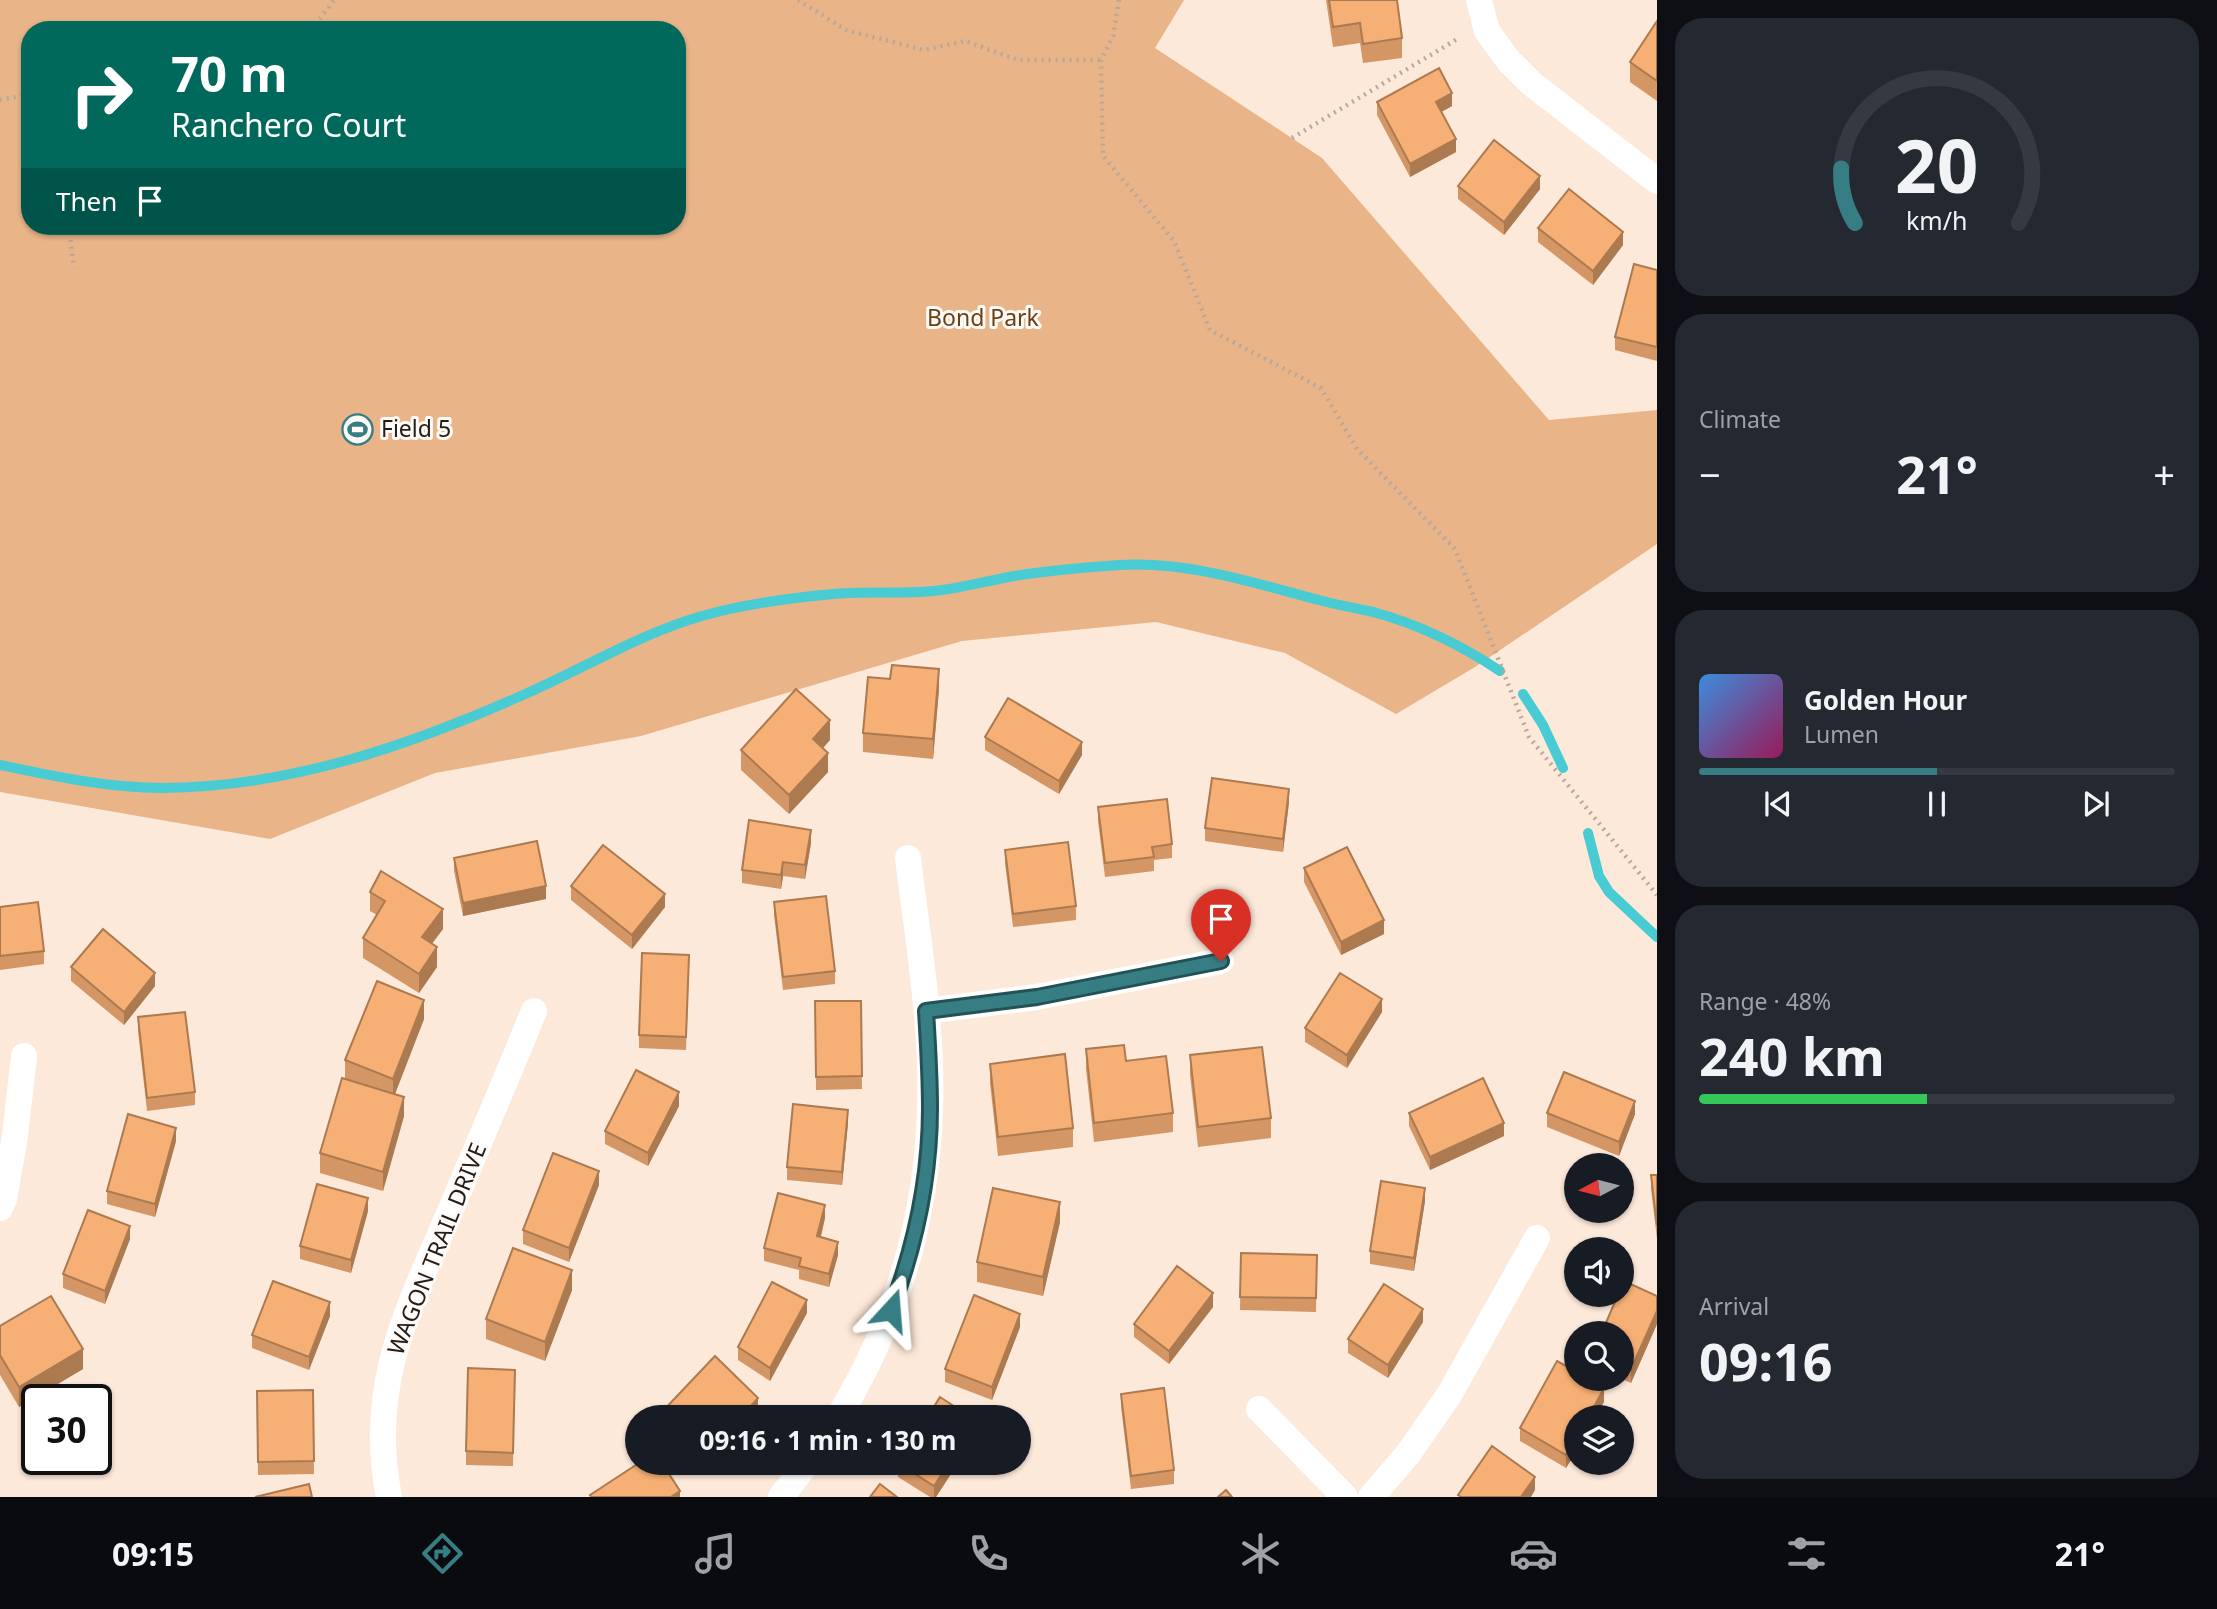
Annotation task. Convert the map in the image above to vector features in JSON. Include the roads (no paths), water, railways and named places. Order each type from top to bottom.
[{"type":"street","points":[[1482,11],[1487,31],[1508,60],[1532,84],[1657,181]]},
{"type":"street","points":[[846,1405],[865,1372],[891,1310],[912,1249],[926,1161],[930,1110],[926,1011],[908,858]]},
{"type":"street","points":[[926,1011],[1065,993],[1221,961]]},
{"type":"street","name":"WAGON TRAIL DRIVE","points":[[389,1497],[382,1441],[383,1403],[400,1331],[534,1011]]},
{"type":"street","points":[[0,1208],[15,1136],[24,1056]]},
{"type":"street","points":[[1371,1497],[1408,1454],[1449,1395],[1538,1238]]},
{"type":"street","points":[[1259,1409],[1345,1497]]},
{"type":"street","points":[[781,1497],[798,1475]]},
{"type":"waterway","points":[[0,765],[81,781],[162,788],[210,786],[302,772],[392,747],[436,731],[523,695],[656,632],[718,612],[800,597],[934,591],[1027,574],[1120,565],[1171,566],[1196,570],[1373,612],[1439,636],[1500,671]]},
{"type":"waterway","points":[[1523,694],[1543,725],[1563,768]]},
{"type":"waterway","points":[[1588,833],[1599,876],[1609,892],[1657,937]]},
{"type":"place","name":"Field 5","points":[[358,429]]},
{"type":"park label","name":"Bond Park","points":[[983,318]]}]
